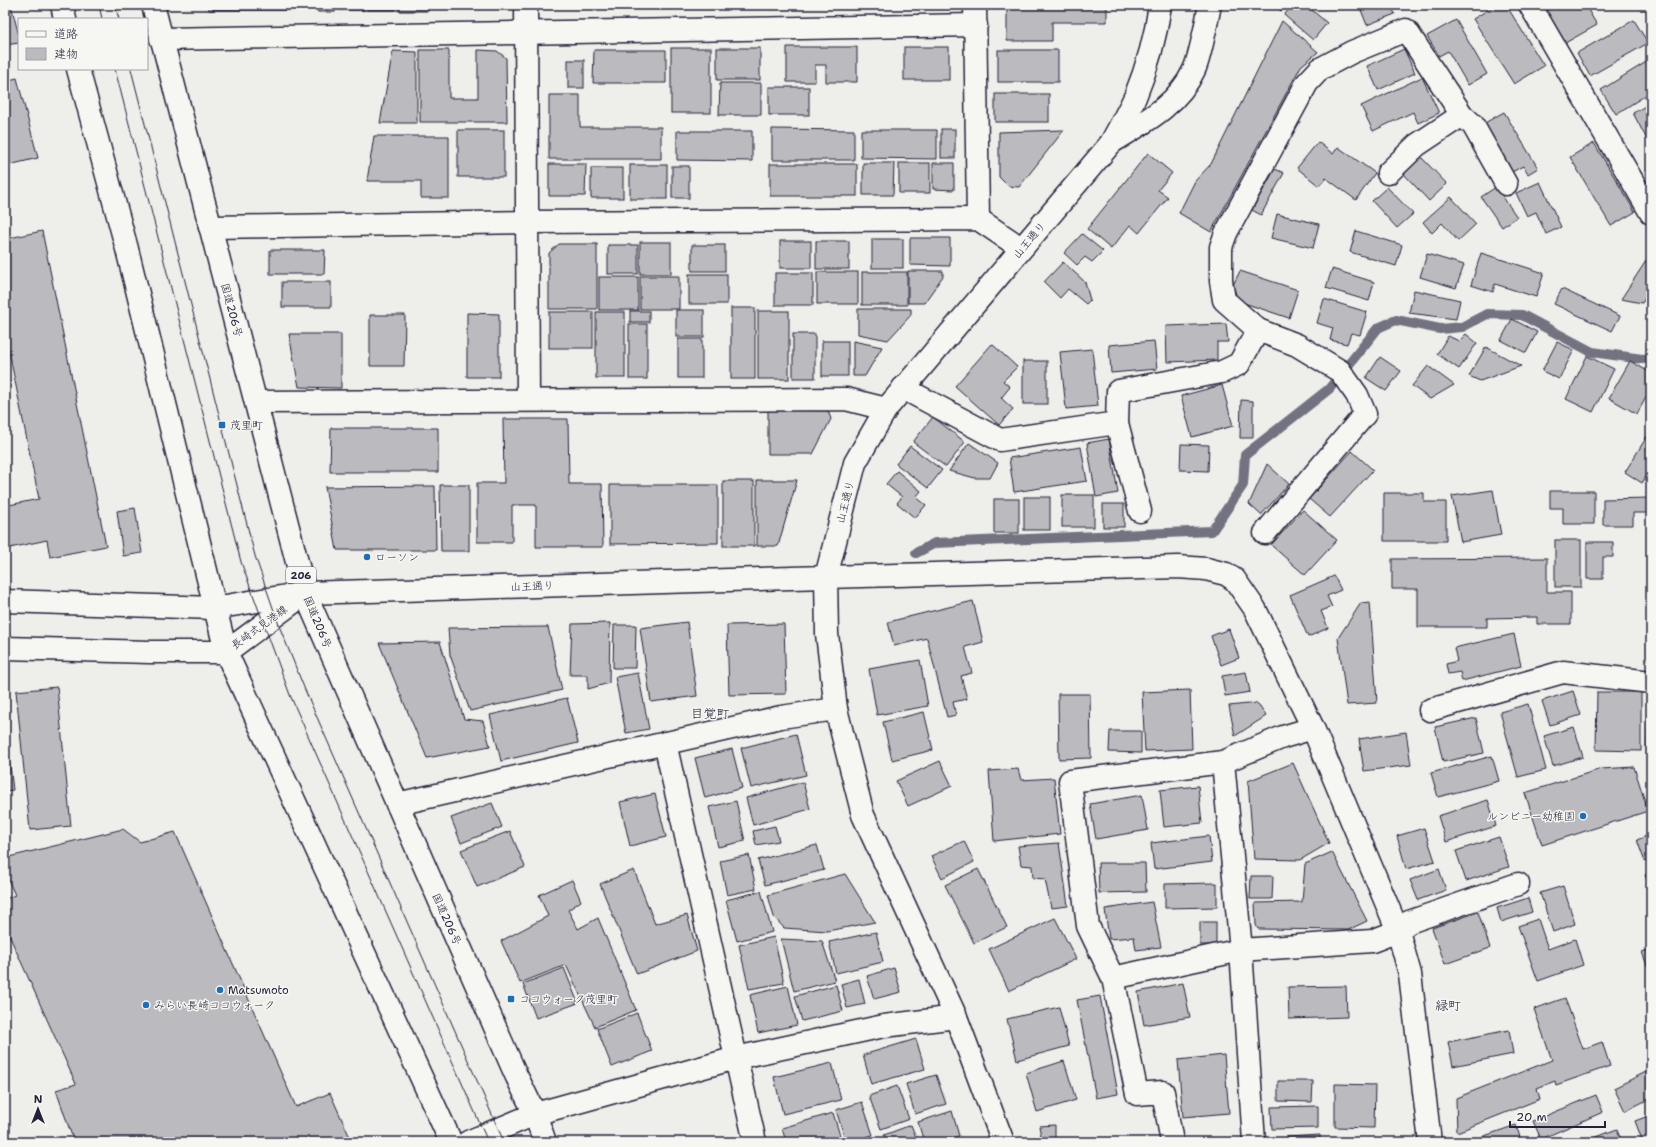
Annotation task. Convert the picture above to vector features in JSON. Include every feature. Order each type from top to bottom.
[{"type":"main road","points":[[62,5],[65,18]]},
{"type":"main road","name":"国道206号","points":[[153,5],[257,402],[305,593],[546,1142]]},
{"type":"main road","points":[[526,5],[528,400]]},
{"type":"main road","name":"山王通り","points":[[305,593],[826,577],[855,463],[886,409],[1111,143],[1135,96],[1148,58],[1158,21],[1160,5]]},
{"type":"main road","points":[[1111,143],[1164,108],[1181,91],[1194,70],[1210,5]]},
{"type":"main road","points":[[1530,5],[1651,213]]},
{"type":"main road","points":[[161,39],[526,32],[975,15],[978,219]]},
{"type":"main road","points":[[1265,533],[1365,414],[1357,395],[1340,371],[1297,345],[1258,330],[1224,300],[1221,280],[1221,247],[1226,233],[1307,83],[1320,69],[1352,52],[1406,30],[1462,115],[1473,125],[1506,184]]},
{"type":"main road","points":[[78,70],[126,249],[226,652],[451,1142]]},
{"type":"main road","points":[[1388,173],[1417,145],[1462,115]]},
{"type":"main road","points":[[210,227],[528,222],[978,219],[1021,248]]},
{"type":"main road","points":[[1140,511],[1117,422],[1118,391],[1222,372],[1239,364],[1258,330]]},
{"type":"main road","points":[[903,388],[1000,440],[1117,422]]},
{"type":"main road","points":[[257,402],[846,399],[886,409]]},
{"type":"main road","points":[[1003,1142],[956,1017],[863,815],[836,709],[827,634],[826,577],[1178,567],[1206,569],[1226,574],[1235,580],[1255,609],[1313,728],[1398,931],[1410,974],[1430,1142]]},
{"type":"main road","name":"長崎式見港線","points":[[5,601],[214,608],[305,593]]},
{"type":"main road","name":"長崎式見港線","points":[[5,648],[150,652],[226,652],[305,593]]},
{"type":"main road","points":[[1430,710],[1563,672],[1651,682]]},
{"type":"main road","points":[[397,804],[781,717],[836,709]]},
{"type":"main road","points":[[1172,1142],[1163,1092],[1137,1094],[1113,978],[1088,926],[1070,781],[1223,762],[1283,737],[1313,728]]},
{"type":"main road","points":[[665,743],[755,1142]]},
{"type":"main road","points":[[1223,762],[1241,950],[1254,1142]]},
{"type":"main road","points":[[1113,978],[1241,950],[1372,941],[1398,931],[1409,922],[1518,884]]},
{"type":"main road","points":[[468,1142],[535,1114],[736,1058],[884,1026],[956,1017]]},
{"type":"building","points":[[5,5],[11,5],[18,32],[18,43],[5,45]]},
{"type":"building","points":[[208,5],[299,5],[299,10],[209,10]]},
{"type":"building","points":[[318,5],[335,5],[335,12],[318,12]]},
{"type":"building","points":[[339,5],[364,5],[364,10],[339,10]]},
{"type":"building","points":[[367,5],[395,5],[395,10],[367,10]]},
{"type":"building","points":[[399,5],[428,5],[428,11],[399,11]]},
{"type":"building","points":[[433,5],[499,5],[499,7],[433,7]]},
{"type":"building","points":[[1007,5],[1107,5],[1107,22],[1052,22],[1052,41],[1007,41]]},
{"type":"building","points":[[1274,5],[1286,5],[1281,11]]},
{"type":"building","points":[[1293,5],[1306,5],[1327,23],[1313,40],[1284,15]]},
{"type":"building","points":[[1359,5],[1391,5],[1395,14],[1367,25]]},
{"type":"building","points":[[1496,5],[1506,5],[1544,66],[1514,84],[1473,19]]},
{"type":"building","points":[[1543,5],[1585,5],[1597,25],[1565,43]]},
{"type":"building","points":[[1456,20],[1487,74],[1468,85],[1448,51],[1439,56],[1427,36]]},
{"type":"building","points":[[1634,20],[1648,43],[1590,76],[1577,53]]},
{"type":"building","points":[[1282,21],[1318,52],[1301,66],[1211,232],[1179,213],[1195,181],[1211,164]]},
{"type":"building","points":[[787,47],[857,47],[857,82],[826,82],[826,65],[815,65],[815,82],[787,82]]},
{"type":"building","points":[[904,47],[949,47],[949,80],[904,80]]},
{"type":"building","points":[[671,48],[711,48],[711,113],[671,113]]},
{"type":"building","points":[[717,48],[760,48],[760,80],[717,80]]},
{"type":"building","points":[[1404,49],[1415,73],[1378,90],[1367,66]]},
{"type":"building","points":[[420,50],[449,50],[449,98],[478,98],[478,50],[497,51],[506,58],[507,122],[420,122]]},
{"type":"building","points":[[594,50],[666,50],[666,83],[593,83]]},
{"type":"building","points":[[998,50],[1058,50],[1058,82],[998,82]]},
{"type":"building","points":[[393,51],[417,52],[417,123],[380,123]]},
{"type":"building","points":[[1651,59],[1651,92],[1616,114],[1601,90]]},
{"type":"building","points":[[568,60],[584,60],[584,88],[568,88]]},
{"type":"building","points":[[1422,77],[1439,113],[1418,123],[1413,112],[1373,131],[1361,106]]},
{"type":"building","points":[[17,78],[38,158],[5,166],[5,81]]},
{"type":"building","points":[[720,83],[761,83],[761,115],[719,115]]},
{"type":"building","points":[[769,87],[809,87],[809,115],[769,115]]},
{"type":"building","points":[[995,94],[1049,94],[1049,122],[995,122]]},
{"type":"building","points":[[549,95],[580,95],[580,127],[661,127],[661,159],[549,159]]},
{"type":"building","points":[[1651,103],[1651,147],[1633,113]]},
{"type":"building","points":[[1504,112],[1538,168],[1528,174],[1523,166],[1512,172],[1483,124]]},
{"type":"building","points":[[772,129],[854,130],[854,160],[772,160]]},
{"type":"building","points":[[941,129],[955,129],[955,158],[941,158]]},
{"type":"building","points":[[458,130],[504,130],[504,177],[458,177]]},
{"type":"building","points":[[861,130],[937,130],[937,159],[861,158]]},
{"type":"building","points":[[1064,130],[1019,187],[1008,186],[999,177],[999,132]]},
{"type":"building","points":[[677,131],[752,131],[752,161],[677,160]]},
{"type":"building","points":[[374,136],[449,136],[449,198],[421,198],[421,181],[367,181]]},
{"type":"building","points":[[1318,142],[1333,154],[1338,147],[1375,173],[1356,200],[1326,178],[1319,186],[1297,168]]},
{"type":"building","points":[[1594,143],[1635,212],[1611,226],[1570,157]]},
{"type":"building","points":[[1148,153],[1172,173],[1158,190],[1168,197],[1139,233],[1130,225],[1111,249],[1087,229]]},
{"type":"building","points":[[1421,157],[1447,184],[1429,201],[1403,173]]},
{"type":"building","points":[[863,163],[894,163],[893,195],[863,195]]},
{"type":"building","points":[[899,163],[930,163],[930,193],[899,193]]},
{"type":"building","points":[[933,163],[954,163],[954,190],[933,189]]},
{"type":"building","points":[[549,164],[586,164],[585,196],[549,196]]},
{"type":"building","points":[[770,164],[857,164],[857,196],[770,196]]},
{"type":"building","points":[[630,165],[667,165],[667,199],[630,199]]},
{"type":"building","points":[[672,166],[689,166],[689,198],[672,198]]},
{"type":"building","points":[[591,168],[623,168],[623,198],[591,198]]},
{"type":"building","points":[[1275,169],[1284,173],[1261,215],[1252,210]]},
{"type":"building","points":[[1540,182],[1561,227],[1546,234],[1536,212],[1527,216],[1516,193]]},
{"type":"building","points":[[1387,187],[1413,214],[1397,228],[1372,201]]},
{"type":"building","points":[[1496,187],[1517,217],[1502,227],[1481,197]]},
{"type":"building","points":[[1451,197],[1476,224],[1458,241],[1442,223],[1432,233],[1423,222]]},
{"type":"building","points":[[1277,214],[1319,224],[1313,248],[1271,238]]},
{"type":"building","points":[[42,231],[106,546],[50,557],[47,540],[5,549],[5,486],[9,505],[39,499],[5,332],[5,239]]},
{"type":"building","points":[[1356,231],[1402,245],[1396,266],[1350,252]]},
{"type":"building","points":[[1082,234],[1103,251],[1092,262],[1085,257],[1077,265],[1064,253]]},
{"type":"building","points":[[910,238],[950,238],[950,266],[910,265]]},
{"type":"building","points":[[872,239],[903,239],[903,268],[872,268]]},
{"type":"building","points":[[780,241],[811,241],[811,268],[780,268]]},
{"type":"building","points":[[816,241],[849,241],[849,269],[816,269]]},
{"type":"building","points":[[640,242],[671,242],[671,274],[640,274]]},
{"type":"building","points":[[559,244],[597,244],[597,309],[549,309],[549,253]]},
{"type":"building","points":[[608,245],[638,245],[638,274],[608,274]]},
{"type":"building","points":[[692,245],[725,245],[725,271],[692,271]]},
{"type":"building","points":[[270,250],[325,250],[324,274],[270,274]]},
{"type":"building","points":[[1481,253],[1544,273],[1536,297],[1495,284],[1493,292],[1471,285]]},
{"type":"building","points":[[1427,254],[1464,265],[1456,288],[1420,277]]},
{"type":"building","points":[[1646,261],[1651,262],[1651,295],[1648,294],[1642,303],[1621,299]]},
{"type":"building","points":[[1063,262],[1085,282],[1090,300],[1086,304],[1068,289],[1060,298],[1044,282]]},
{"type":"building","points":[[1332,269],[1374,282],[1369,301],[1326,288]]},
{"type":"building","points":[[908,271],[943,271],[943,276],[924,303],[908,303]]},
{"type":"building","points":[[1240,271],[1298,290],[1289,318],[1238,301],[1233,285]]},
{"type":"building","points":[[817,272],[858,272],[858,304],[817,304]]},
{"type":"building","points":[[862,272],[907,272],[907,305],[862,305]]},
{"type":"building","points":[[775,273],[813,273],[813,305],[775,305]]},
{"type":"building","points":[[689,274],[727,274],[727,304],[689,304]]},
{"type":"building","points":[[640,276],[679,276],[679,309],[640,309]]},
{"type":"building","points":[[599,277],[638,277],[638,310],[599,310]]},
{"type":"building","points":[[282,282],[331,282],[331,307],[282,307]]},
{"type":"building","points":[[1562,289],[1620,316],[1612,331],[1554,304]]},
{"type":"building","points":[[1414,290],[1460,300],[1456,319],[1409,313]]},
{"type":"building","points":[[1324,299],[1367,312],[1360,335],[1351,333],[1347,344],[1330,340],[1333,328],[1317,323]]},
{"type":"building","points":[[731,308],[755,308],[755,379],[731,379]]},
{"type":"building","points":[[858,309],[911,309],[911,315],[888,340],[858,334]]},
{"type":"building","points":[[676,310],[704,310],[704,337],[676,337]]},
{"type":"building","points":[[630,311],[649,311],[649,322],[630,322]]},
{"type":"building","points":[[758,311],[789,311],[789,379],[758,379]]},
{"type":"building","points":[[549,312],[593,312],[593,348],[549,348]]},
{"type":"building","points":[[596,312],[625,312],[625,378],[596,378]]},
{"type":"building","points":[[467,313],[499,314],[499,377],[467,377]]},
{"type":"building","points":[[370,315],[405,315],[404,366],[370,366]]},
{"type":"building","points":[[1512,319],[1537,332],[1526,353],[1501,340]]},
{"type":"building","points":[[629,324],[647,324],[647,379],[629,379]]},
{"type":"building","points":[[1226,324],[1228,342],[1217,342],[1217,360],[1167,362],[1166,326]]},
{"type":"building","points":[[289,334],[341,334],[341,388],[299,387]]},
{"type":"building","points":[[793,334],[815,334],[815,378],[793,378]]},
{"type":"building","points":[[1466,334],[1477,343],[1459,369],[1437,354],[1448,336],[1459,341]]},
{"type":"building","points":[[678,339],[702,339],[702,378],[678,378]]},
{"type":"building","points":[[822,341],[848,341],[848,376],[822,376]]},
{"type":"building","points":[[853,341],[882,347],[865,376],[853,376]]},
{"type":"building","points":[[1154,341],[1157,369],[1111,373],[1109,345]]},
{"type":"building","points":[[1557,342],[1574,350],[1559,379],[1542,371]]},
{"type":"building","points":[[992,344],[1017,367],[1003,381],[1010,387],[1001,398],[1013,409],[999,425],[955,386]]},
{"type":"building","points":[[1486,347],[1521,366],[1480,381],[1469,376]]},
{"type":"building","points":[[1092,349],[1098,406],[1066,409],[1060,352]]},
{"type":"building","points":[[1587,356],[1614,369],[1593,412],[1566,399]]},
{"type":"building","points":[[1380,357],[1401,371],[1386,391],[1366,378]]},
{"type":"building","points":[[1023,361],[1047,361],[1047,404],[1023,404]]},
{"type":"building","points":[[1630,361],[1651,373],[1651,388],[1637,414],[1609,398]]},
{"type":"building","points":[[1428,366],[1454,385],[1430,399],[1412,386]]},
{"type":"building","points":[[1222,385],[1233,426],[1192,437],[1181,396]]},
{"type":"building","points":[[1241,400],[1253,401],[1253,438],[1240,438]]},
{"type":"building","points":[[768,410],[828,411],[831,419],[813,454],[768,454]]},
{"type":"building","points":[[933,417],[965,442],[946,467],[913,442]]},
{"type":"building","points":[[503,419],[568,419],[569,484],[602,484],[603,547],[536,547],[536,505],[512,505],[512,542],[477,542],[477,483],[504,483]]},
{"type":"building","points":[[331,428],[438,428],[438,472],[330,472]]},
{"type":"building","points":[[1651,430],[1651,469],[1642,483],[1625,472]]},
{"type":"building","points":[[1109,439],[1118,493],[1096,497],[1087,443]]},
{"type":"building","points":[[969,443],[998,463],[990,478],[975,478],[949,471]]},
{"type":"building","points":[[1181,444],[1209,445],[1208,471],[1180,470]]},
{"type":"building","points":[[910,446],[942,470],[928,488],[896,464]]},
{"type":"building","points":[[1081,447],[1087,481],[1014,492],[1009,458]]},
{"type":"building","points":[[1352,451],[1373,470],[1330,517],[1309,499]]},
{"type":"building","points":[[1267,464],[1289,484],[1261,515],[1249,504]]},
{"type":"building","points":[[897,471],[921,491],[916,497],[926,505],[915,518],[897,503],[902,497],[886,484]]},
{"type":"building","points":[[757,480],[797,480],[778,546],[757,546]]},
{"type":"building","points":[[723,481],[754,481],[754,546],[723,546]]},
{"type":"building","points":[[440,485],[469,485],[469,551],[441,551]]},
{"type":"building","points":[[610,485],[718,485],[718,543],[610,544]]},
{"type":"building","points":[[435,486],[436,550],[337,550],[325,487]]},
{"type":"building","points":[[1493,490],[1501,535],[1461,542],[1452,496]]},
{"type":"building","points":[[1550,491],[1594,491],[1594,524],[1563,524],[1563,508],[1550,508]]},
{"type":"building","points":[[1384,493],[1424,493],[1424,502],[1446,502],[1446,541],[1384,541]]},
{"type":"building","points":[[1062,495],[1094,495],[1094,527],[1062,527]]},
{"type":"building","points":[[1024,497],[1050,497],[1050,530],[1024,530]]},
{"type":"building","points":[[1651,498],[1651,513],[1633,513],[1633,525],[1603,525],[1603,499]]},
{"type":"building","points":[[994,499],[1019,499],[1019,533],[994,533]]},
{"type":"building","points":[[1103,504],[1124,504],[1124,527],[1103,527]]},
{"type":"building","points":[[135,508],[142,553],[123,556],[117,511]]},
{"type":"building","points":[[1303,510],[1337,540],[1305,575],[1271,545]]},
{"type":"building","points":[[1555,540],[1581,540],[1581,587],[1555,587]]},
{"type":"building","points":[[1587,542],[1613,542],[1613,557],[1603,557],[1603,579],[1587,579]]},
{"type":"building","points":[[1547,558],[1547,592],[1571,592],[1571,624],[1537,624],[1537,617],[1487,618],[1487,627],[1418,627],[1418,589],[1392,589],[1392,559]]},
{"type":"building","points":[[1334,576],[1341,590],[1327,596],[1332,607],[1321,611],[1328,628],[1308,637],[1290,595]]},
{"type":"building","points":[[973,601],[983,642],[965,647],[972,673],[961,676],[967,699],[953,702],[956,715],[947,717],[927,638],[894,646],[888,622]]},
{"type":"building","points":[[1370,602],[1377,703],[1347,705],[1338,638],[1361,603]]},
{"type":"building","points":[[687,622],[697,696],[651,702],[640,628]]},
{"type":"building","points":[[610,623],[609,683],[588,689],[588,675],[570,675],[572,624]]},
{"type":"building","points":[[784,624],[786,694],[729,695],[727,625]]},
{"type":"building","points":[[614,625],[636,625],[635,668],[613,668]]},
{"type":"building","points":[[548,627],[562,690],[470,711],[450,655],[448,628]]},
{"type":"building","points":[[1229,629],[1239,658],[1221,665],[1211,636]]},
{"type":"building","points":[[1514,634],[1521,666],[1462,681],[1460,672],[1448,674],[1446,664],[1457,661],[1454,648]]},
{"type":"building","points":[[440,642],[464,719],[483,721],[490,746],[427,758],[379,643]]},
{"type":"building","points":[[920,660],[928,706],[877,715],[869,669]]},
{"type":"building","points":[[1246,672],[1250,692],[1225,696],[1222,676]]},
{"type":"building","points":[[638,673],[649,729],[626,733],[615,677]]},
{"type":"building","points":[[57,687],[71,826],[30,830],[16,691]]},
{"type":"building","points":[[1190,690],[1192,749],[1145,751],[1142,692]]},
{"type":"building","points":[[1573,691],[1581,715],[1550,725],[1542,701]]},
{"type":"building","points":[[1597,692],[1641,692],[1641,751],[1596,750]]},
{"type":"building","points":[[1058,694],[1090,694],[1091,758],[1059,759]]},
{"type":"building","points":[[567,698],[578,743],[501,761],[490,715]]},
{"type":"building","points":[[1648,701],[1651,701],[1651,751],[1647,751]]},
{"type":"building","points":[[1257,703],[1266,716],[1235,736],[1229,706]]},
{"type":"building","points":[[1528,704],[1546,770],[1518,777],[1500,712]]},
{"type":"building","points":[[924,712],[933,750],[892,760],[883,722]]},
{"type":"building","points":[[1476,718],[1484,753],[1443,762],[1435,727]]},
{"type":"building","points":[[5,725],[13,790],[5,791]]},
{"type":"building","points":[[1574,727],[1583,757],[1553,766],[1544,736]]},
{"type":"building","points":[[1110,731],[1141,731],[1141,753],[1109,752]]},
{"type":"building","points":[[1406,732],[1411,765],[1364,771],[1359,739]]},
{"type":"building","points":[[796,734],[806,775],[751,788],[741,748]]},
{"type":"building","points":[[732,749],[742,788],[705,798],[695,758]]},
{"type":"building","points":[[1492,756],[1499,781],[1438,797],[1431,773]]},
{"type":"building","points":[[940,761],[952,786],[908,806],[896,781]]},
{"type":"building","points":[[1293,763],[1329,843],[1300,860],[1254,859],[1248,781]]},
{"type":"building","points":[[1634,767],[1648,811],[1542,845],[1525,793],[1601,769]]},
{"type":"building","points":[[1018,769],[1021,780],[1054,778],[1060,834],[994,841],[989,771]]},
{"type":"building","points":[[803,782],[810,809],[753,825],[746,798]]},
{"type":"building","points":[[1198,786],[1202,823],[1164,827],[1160,790]]},
{"type":"building","points":[[655,794],[666,837],[630,846],[620,802]]},
{"type":"building","points":[[1142,795],[1148,830],[1096,839],[1090,804]]},
{"type":"building","points":[[1488,800],[1496,826],[1446,842],[1438,816]]},
{"type":"building","points":[[736,801],[745,841],[718,847],[709,807]]},
{"type":"building","points":[[492,803],[502,827],[461,843],[451,818]]},
{"type":"building","points":[[775,826],[779,841],[756,845],[753,831]]},
{"type":"building","points":[[1424,828],[1435,861],[1406,869],[1397,836]]},
{"type":"building","name":"みらい長崎ココウォーク","points":[[123,829],[140,842],[175,832],[296,1107],[330,1093],[352,1142],[74,1142],[56,1090],[76,1084],[5,926],[5,899],[15,895],[5,873],[5,858]]},
{"type":"building","points":[[510,831],[525,867],[477,887],[461,850]]},
{"type":"building","points":[[1651,834],[1651,859],[1645,862],[1637,840]]},
{"type":"building","points":[[1209,836],[1212,862],[1154,869],[1151,843]]},
{"type":"building","points":[[1499,837],[1509,867],[1466,881],[1456,851]]},
{"type":"building","points":[[964,841],[974,862],[942,878],[931,856]]},
{"type":"building","points":[[1059,843],[1068,906],[1051,908],[1045,879],[1033,878],[1032,866],[1021,865],[1018,846]]},
{"type":"building","points":[[817,845],[824,870],[765,885],[758,860]]},
{"type":"building","points":[[1332,852],[1367,921],[1348,930],[1258,929],[1256,925],[1255,903],[1302,902],[1305,864]]},
{"type":"building","points":[[749,855],[756,889],[727,895],[720,861]]},
{"type":"building","points":[[1098,863],[1145,863],[1146,892],[1099,893]]},
{"type":"building","points":[[978,869],[1007,927],[974,943],[945,885]]},
{"type":"building","points":[[1439,869],[1446,890],[1418,900],[1410,880]]},
{"type":"building","points":[[634,870],[655,924],[687,915],[697,951],[637,974],[600,884]]},
{"type":"building","points":[[1651,873],[1651,888],[1645,875]]},
{"type":"building","points":[[845,874],[875,922],[827,931],[784,928],[774,917],[768,895]]},
{"type":"building","points":[[1251,876],[1273,876],[1272,899],[1250,899]]},
{"type":"building","points":[[572,880],[581,901],[568,910],[578,929],[598,918],[636,1010],[595,1027],[566,965],[520,983],[501,941],[548,916],[539,895]]},
{"type":"building","points":[[1217,883],[1217,907],[1165,908],[1165,884]]},
{"type":"building","points":[[1563,886],[1575,924],[1553,932],[1540,893]]},
{"type":"building","points":[[761,891],[772,932],[737,941],[726,900]]},
{"type":"building","points":[[1528,898],[1532,912],[1501,922],[1497,908]]},
{"type":"building","points":[[1152,902],[1161,947],[1136,950],[1134,937],[1109,939],[1105,909]]},
{"type":"building","points":[[1478,912],[1490,948],[1445,964],[1432,928]]},
{"type":"building","points":[[1055,918],[1076,959],[1009,991],[989,949]]},
{"type":"building","points":[[1538,919],[1548,949],[1575,939],[1583,965],[1538,981],[1518,926]]},
{"type":"building","points":[[1200,922],[1216,922],[1216,945],[1200,945]]},
{"type":"building","points":[[876,932],[883,962],[836,973],[829,942]]},
{"type":"building","points":[[774,937],[784,983],[749,989],[739,945]]},
{"type":"building","points":[[781,939],[822,941],[835,981],[794,991]]},
{"type":"building","points":[[1651,949],[1651,976],[1642,952]]},
{"type":"building","points":[[564,968],[578,1003],[536,1018],[523,984]]},
{"type":"building","points":[[894,968],[901,992],[874,999],[867,976]]},
{"type":"building","points":[[859,979],[865,1004],[847,1008],[841,984]]},
{"type":"building","points":[[1183,983],[1190,1017],[1144,1025],[1138,992]]},
{"type":"building","points":[[836,985],[843,1011],[802,1021],[795,996]]},
{"type":"building","points":[[788,986],[797,1025],[758,1033],[750,995]]},
{"type":"building","points":[[1346,986],[1347,1017],[1289,1019],[1288,987]]},
{"type":"building","points":[[1100,996],[1118,1094],[1096,1098],[1077,1000]]},
{"type":"building","points":[[1565,998],[1583,1049],[1602,1042],[1610,1066],[1556,1085],[1555,1081],[1537,1088],[1540,1099],[1457,1132],[1456,1098],[1552,1060],[1534,1009]]},
{"type":"building","points":[[1059,1007],[1069,1046],[1017,1060],[1007,1019]]},
{"type":"building","points":[[637,1013],[652,1051],[612,1067],[597,1029]]},
{"type":"building","points":[[1509,1030],[1513,1054],[1453,1066],[1448,1042]]},
{"type":"building","points":[[916,1039],[925,1069],[871,1084],[863,1055]]},
{"type":"building","points":[[1224,1055],[1229,1113],[1183,1117],[1178,1060]]},
{"type":"building","points":[[1064,1061],[1076,1100],[1037,1112],[1026,1073]]},
{"type":"building","points":[[832,1063],[841,1100],[783,1114],[774,1077]]},
{"type":"building","points":[[1646,1072],[1651,1082],[1651,1098],[1625,1111],[1614,1088]]},
{"type":"building","points":[[936,1075],[946,1104],[915,1114],[906,1084]]},
{"type":"building","points":[[1278,1081],[1313,1081],[1312,1102],[1278,1101]]},
{"type":"building","points":[[1335,1084],[1375,1085],[1374,1128],[1335,1127]]},
{"type":"building","points":[[897,1086],[909,1119],[881,1129],[869,1096]]},
{"type":"building","points":[[1596,1095],[1603,1112],[1541,1139],[1533,1121]]},
{"type":"building","points":[[862,1102],[873,1135],[846,1142],[836,1110]]},
{"type":"building","points":[[1318,1106],[1318,1128],[1272,1129],[1271,1107]]},
{"type":"building","points":[[952,1111],[959,1136],[938,1142],[924,1142],[918,1122]]},
{"type":"building","points":[[833,1113],[842,1142],[786,1142],[782,1128]]},
{"type":"building","points":[[1651,1115],[1651,1142],[1643,1142],[1635,1121]]},
{"type":"building","points":[[911,1125],[918,1142],[887,1142],[884,1135]]},
{"type":"building","points":[[1055,1125],[1055,1142],[1042,1142],[1039,1126]]},
{"type":"building","points":[[1516,1125],[1521,1140],[1517,1142],[1467,1142]]},
{"type":"building","points":[[1617,1129],[1622,1142],[1590,1142],[1589,1140]]},
{"type":"building","points":[[1320,1135],[1320,1142],[1287,1142],[1287,1137]]},
{"type":"waterway","points":[[916,553],[935,543],[1212,531],[1243,485],[1245,455],[1329,389],[1378,328],[1396,320],[1440,329],[1462,327],[1487,314],[1522,315],[1592,352],[1642,359],[1651,358]]},
{"type":"tram line","points":[[99,5],[102,18]]},
{"type":"tram line","points":[[115,5],[119,18]]},
{"type":"tram line","points":[[115,70],[241,562],[290,695],[488,1142]]},
{"type":"tram line","points":[[131,70],[255,556],[280,628],[305,690],[504,1142]]},
{"type":"place","name":"茂里町","points":[[222,425]]},
{"type":"place","name":"ローソン","points":[[367,557]]},
{"type":"place","name":"ルンビニー幼稚園","points":[[1583,816]]},
{"type":"place","name":"Matsumoto","points":[[220,990]]},
{"type":"place","name":"ココウォーク茂里町","points":[[511,999]]},
{"type":"place","name":"みらい長崎ココウォーク","points":[[146,1005]]},
{"type":"district","name":"目覚町","points":[[710,713]]},
{"type":"district","name":"緑町","points":[[1448,1005]]}]
